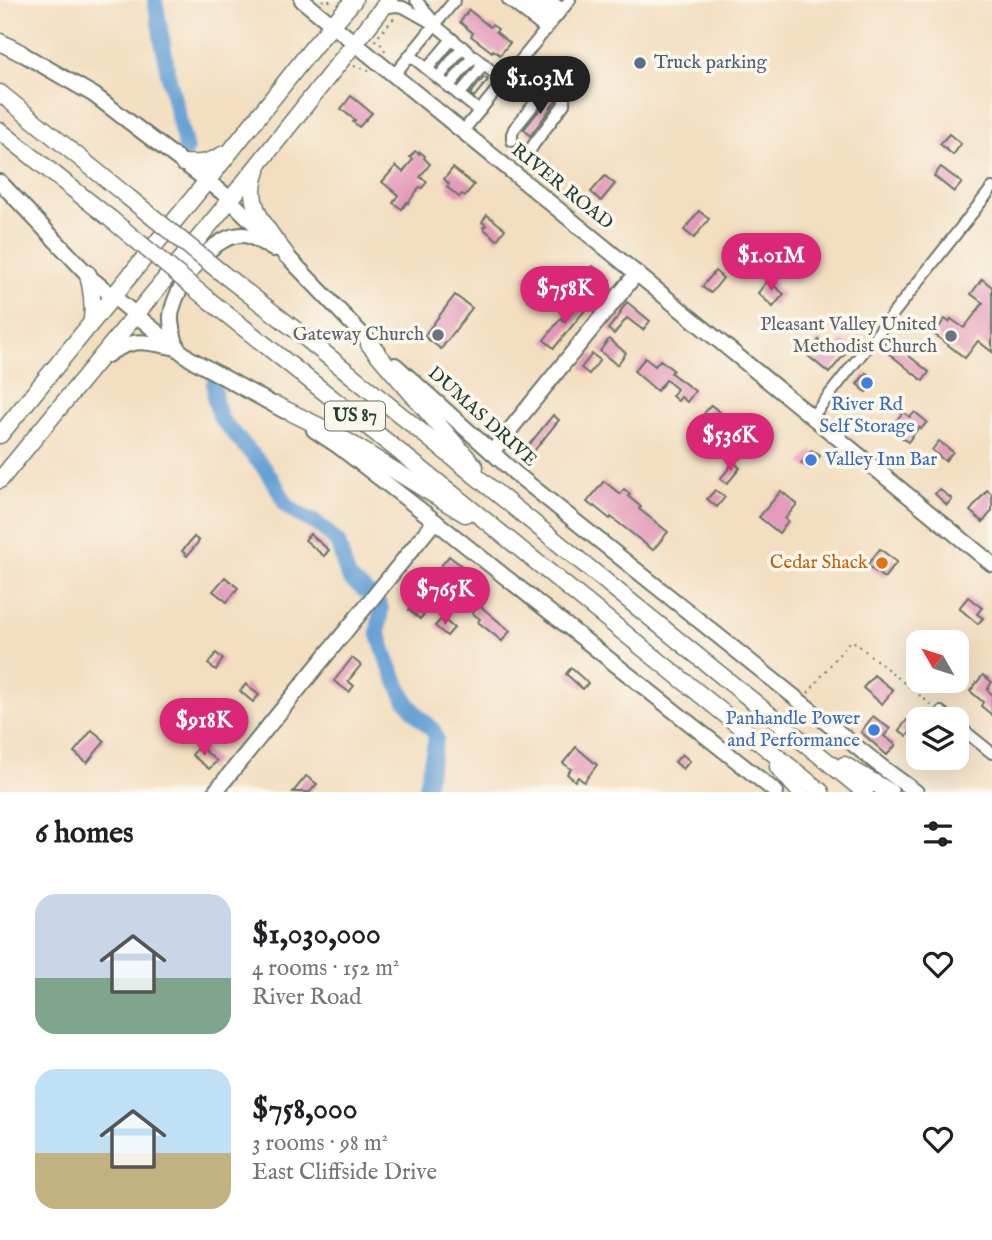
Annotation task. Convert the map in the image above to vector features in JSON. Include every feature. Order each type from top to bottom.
[{"type":"highway","points":[[0,435],[354,0]]},
{"type":"highway","points":[[0,480],[230,200],[354,43],[391,5]]},
{"type":"highway","points":[[0,39],[21,53]]},
{"type":"highway","name":"US 87","points":[[0,93],[865,792]]},
{"type":"highway","name":"US 87","points":[[0,131],[821,792]]},
{"type":"highway","points":[[183,163],[200,164],[215,160],[232,148]]},
{"type":"highway","points":[[261,161],[252,186],[255,207],[287,256]]},
{"type":"highway","points":[[88,274],[94,305],[91,322]]},
{"type":"highway","points":[[369,344],[499,495]]},
{"type":"highway","points":[[276,405],[337,435],[504,536]]},
{"type":"highway","points":[[708,700],[787,776],[800,792]]},
{"type":"highway","points":[[793,734],[890,792]]},
{"type":"main road","name":"RIVER ROAD","points":[[302,0],[992,564]]},
{"type":"main road","name":"DUMAS DRIVE","points":[[21,53],[94,95],[207,181],[287,256],[369,344],[526,482],[916,792]]},
{"type":"main road","points":[[0,182],[88,274],[189,358],[276,405],[338,446],[776,792]]},
{"type":"main road","points":[[177,348],[170,317],[177,296],[190,272],[213,247],[229,237],[247,236],[287,256]]},
{"type":"main road","points":[[492,452],[636,273]]},
{"type":"main road","points":[[96,363],[119,346],[133,342],[177,348]]},
{"type":"main road","points":[[215,792],[435,521]]},
{"type":"street","points":[[416,0],[435,25]]},
{"type":"street","points":[[394,75],[455,0]]},
{"type":"street","points":[[508,0],[560,12]]},
{"type":"street","points":[[522,0],[560,12]]},
{"type":"street","points":[[536,0],[560,12]]},
{"type":"street","points":[[551,0],[560,12]]},
{"type":"street","points":[[391,5],[435,25],[504,80]]},
{"type":"street","points":[[463,131],[560,12]]},
{"type":"street","points":[[427,69],[452,38]]},
{"type":"street","points":[[438,78],[463,47]]},
{"type":"street","points":[[410,55],[479,111]]},
{"type":"street","points":[[448,87],[474,56]]},
{"type":"street","points":[[459,95],[484,64]]},
{"type":"street","points":[[512,141],[514,129],[544,92],[554,89],[563,94],[564,104],[528,154]]},
{"type":"street","points":[[812,417],[992,188]]},
{"type":"street","points":[[969,735],[992,753]]},
{"type":"path","points":[[322,0],[331,0]]},
{"type":"path","points":[[387,55],[383,46],[375,40],[391,5]]},
{"type":"path","points":[[801,702],[849,642],[854,642],[934,707]]},
{"type":"building","points":[[469,10],[490,27],[492,25],[498,29],[496,32],[510,43],[500,55],[471,36],[473,33],[460,22]]},
{"type":"building","points":[[484,77],[488,80],[474,97],[470,94]]},
{"type":"building","points":[[351,96],[372,113],[359,127],[353,122],[355,120],[341,109]]},
{"type":"building","points":[[552,97],[556,101],[530,136],[524,129]]},
{"type":"building","points":[[949,134],[961,144],[953,155],[940,144]]},
{"type":"building","points":[[415,151],[425,156],[430,164],[420,177],[427,182],[402,209],[393,203],[398,195],[382,182],[396,166],[403,172],[413,159],[410,157]]},
{"type":"building","points":[[941,167],[962,183],[954,192],[934,176]]},
{"type":"building","points":[[453,168],[474,185],[465,196],[462,194],[459,197],[447,187],[449,184],[444,179]]},
{"type":"building","points":[[605,176],[615,184],[601,201],[591,192]]},
{"type":"building","points":[[699,211],[709,219],[694,238],[684,230]]},
{"type":"building","points":[[487,215],[505,229],[497,240],[483,228],[486,225],[482,222]]},
{"type":"building","points":[[593,266],[610,279],[602,289],[585,276]]},
{"type":"building","points":[[531,270],[551,286],[544,295],[524,278]]},
{"type":"building","points":[[715,271],[723,278],[711,293],[702,287]]},
{"type":"building","points":[[572,274],[583,283],[575,292],[565,283]]},
{"type":"building","points":[[769,279],[784,294],[773,307],[758,293]]},
{"type":"building","points":[[982,279],[992,287],[992,352],[978,341],[965,358],[934,334],[945,319],[949,322],[951,319],[964,328],[983,303],[971,294]]},
{"type":"building","points":[[455,295],[472,308],[441,349],[424,336]]},
{"type":"building","points":[[579,302],[587,308],[554,348],[544,340],[561,318],[564,321]]},
{"type":"building","points":[[627,302],[650,321],[643,330],[627,318],[614,334],[608,329]]},
{"type":"building","points":[[609,339],[626,353],[617,365],[600,351]]},
{"type":"building","points":[[888,339],[929,372],[923,381],[881,347]]},
{"type":"building","points":[[819,340],[833,352],[843,341],[851,347],[829,373],[807,355]]},
{"type":"building","points":[[592,354],[600,360],[589,374],[581,368]]},
{"type":"building","points":[[645,358],[655,366],[660,360],[673,370],[671,373],[695,391],[687,402],[681,397],[678,401],[672,396],[677,389],[666,380],[657,391],[634,371]]},
{"type":"building","points":[[866,373],[875,380],[866,392],[857,384]]},
{"type":"building","points":[[711,405],[722,414],[710,429],[699,420]]},
{"type":"building","points":[[903,412],[910,417],[915,412],[927,422],[921,429],[919,427],[908,442],[892,426]]},
{"type":"building","points":[[553,415],[559,420],[530,456],[524,451]]},
{"type":"building","points":[[744,435],[753,443],[741,458],[732,450]]},
{"type":"building","points":[[939,441],[953,452],[945,461],[932,450]]},
{"type":"building","points":[[812,450],[820,456],[809,469],[801,463]]},
{"type":"building","points":[[734,462],[740,468],[727,484],[720,479]]},
{"type":"building","points":[[604,481],[620,494],[624,489],[641,507],[639,509],[668,532],[653,550],[587,502]]},
{"type":"building","points":[[939,489],[952,499],[947,505],[935,494]]},
{"type":"building","points":[[715,490],[725,497],[717,507],[707,499]]},
{"type":"building","points":[[987,490],[992,494],[992,511],[983,522],[970,511]]},
{"type":"building","points":[[781,491],[797,504],[785,519],[788,521],[779,533],[759,517]]},
{"type":"building","points":[[310,534],[329,550],[324,556],[305,540]]},
{"type":"building","points":[[194,537],[199,541],[187,556],[182,551]]},
{"type":"building","points":[[880,549],[897,562],[884,578],[867,565]]},
{"type":"building","points":[[449,556],[462,566],[458,570],[462,574],[457,581],[440,567]]},
{"type":"building","points":[[225,577],[238,588],[227,602],[213,591]]},
{"type":"building","points":[[968,597],[982,608],[977,614],[983,618],[978,624],[959,608]]},
{"type":"building","points":[[415,602],[426,612],[420,619],[409,610]]},
{"type":"building","points":[[479,605],[510,631],[502,641],[478,622],[480,619],[472,613]]},
{"type":"building","points":[[442,618],[454,628],[447,636],[435,626]]},
{"type":"building","points":[[216,653],[223,659],[216,670],[208,664]]},
{"type":"building","points":[[352,658],[361,665],[348,681],[354,686],[349,692],[334,681]]},
{"type":"building","points":[[571,668],[588,683],[583,689],[566,674]]},
{"type":"building","points":[[874,675],[893,690],[882,704],[863,688]]},
{"type":"building","points":[[983,675],[992,682],[987,690],[992,694],[992,715],[981,706],[983,702],[970,691]]},
{"type":"building","points":[[246,684],[259,695],[253,702],[240,691]]},
{"type":"building","points":[[873,716],[890,729],[884,736],[896,745],[887,755],[861,732]]},
{"type":"building","points":[[906,721],[906,735],[899,730]]},
{"type":"building","points":[[92,730],[105,741],[87,763],[74,752]]},
{"type":"building","points":[[199,746],[217,761],[209,769],[192,755]]},
{"type":"building","points":[[576,747],[597,765],[584,782],[578,777],[575,781],[567,774],[571,769],[563,763]]},
{"type":"building","points":[[682,754],[690,761],[683,769],[675,762]]},
{"type":"building","points":[[306,776],[317,784],[310,792],[293,792]]},
{"type":"waterway","points":[[155,0],[168,74],[186,150]]},
{"type":"waterway","points":[[214,384],[215,401],[221,419],[265,469],[286,505],[325,530],[338,543],[350,579],[369,594]]},
{"type":"waterway","points":[[378,603],[381,609],[378,632],[388,663],[406,701],[433,730],[436,738],[425,792]]},
{"type":"place","name":"Truck parking","points":[[640,63]]},
{"type":"place","name":"Gateway Church","points":[[438,335]]},
{"type":"place","name":"Pleasant Valley United Methodist Church","points":[[951,336]]},
{"type":"place","name":"River Rd Self Storage","points":[[867,383]]},
{"type":"place","name":"Valley Inn Bar","points":[[811,460]]},
{"type":"place","name":"Cedar Shack","points":[[882,563]]},
{"type":"place","name":"Panhandle Power and Performance","points":[[874,730]]}]
